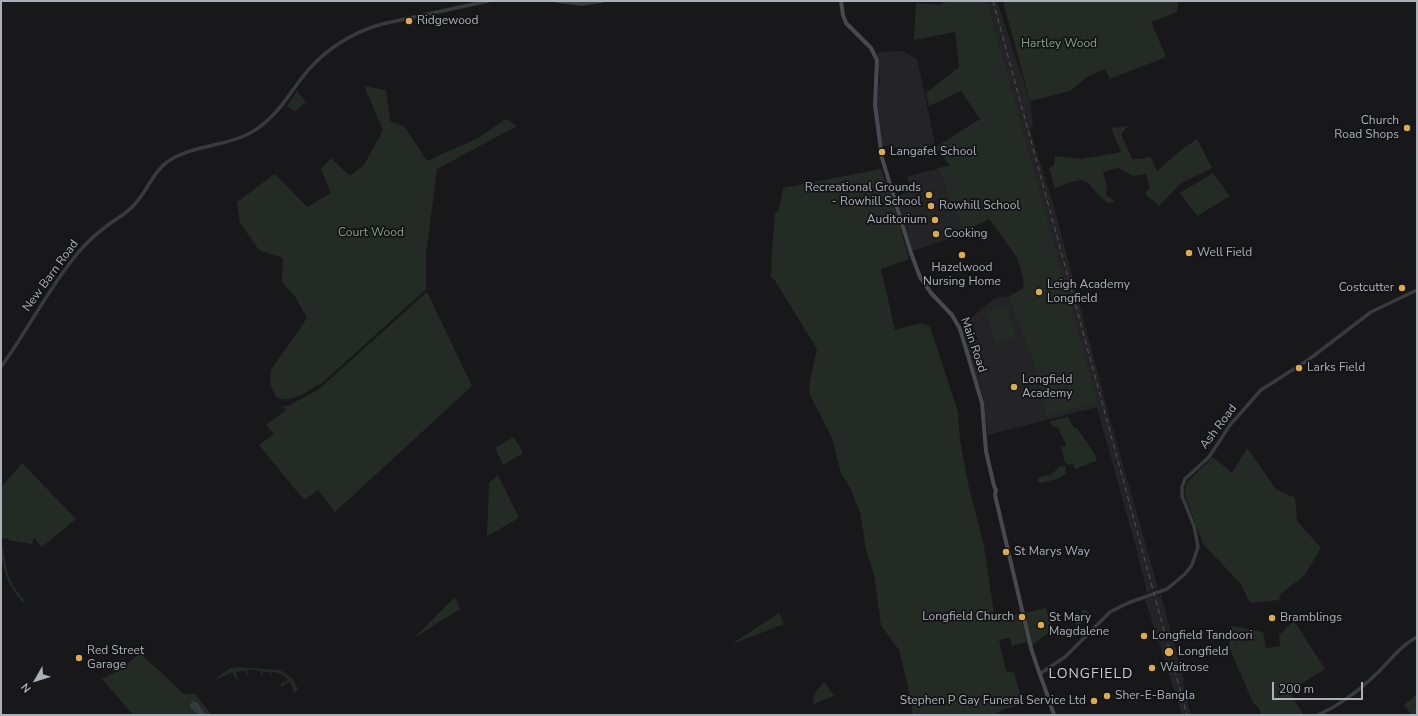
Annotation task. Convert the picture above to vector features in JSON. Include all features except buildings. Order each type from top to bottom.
[{"type":"main road","name":"Main Road","points":[[841,1],[846,23],[871,48],[877,60],[875,105],[879,141],[885,171],[901,215],[911,253],[920,278],[931,293],[957,322],[982,403],[986,451],[996,490],[995,495],[1031,648],[1036,664],[1042,673],[1054,715]]},
{"type":"street","name":"New Barn Road","points":[[1,367],[33,316],[76,254],[98,233],[130,210],[140,198],[156,173],[166,163],[194,149],[239,138],[254,131],[282,106],[313,65],[352,35],[382,24],[488,1]]},
{"type":"street","points":[[556,1],[582,4],[602,1]]},
{"type":"street","name":"Ash Road","points":[[1042,673],[1065,657],[1104,616],[1118,608],[1167,589],[1178,582],[1187,573],[1192,565],[1198,547],[1194,526],[1182,496],[1182,487],[1185,479],[1209,457],[1230,426],[1261,390],[1308,360],[1371,312],[1417,290]]},
{"type":"street","points":[[1318,715],[1336,706],[1362,687],[1373,678],[1405,643],[1417,637]]},
{"type":"shaded area","points":[[987,1],[997,1],[1030,101],[1033,123],[1030,130],[1054,207],[1110,419],[1158,588],[1147,593],[1135,544],[1006,82],[999,44]]},
{"type":"shaded area","points":[[903,51],[917,59],[935,143],[923,149],[910,149],[882,145],[876,104],[880,79],[878,52]]},
{"type":"shaded area","name":"Leigh Academy Longfield","points":[[1025,155],[1094,408],[988,435],[983,398],[966,345],[978,340],[970,319],[995,298],[1009,296],[1023,289],[1024,282],[1017,258],[989,219],[971,228],[965,234],[912,251],[897,196],[912,190],[907,176],[946,167]]},
{"type":"shaded area","points":[[1161,595],[1184,680],[1183,683],[1191,715],[1182,715],[1145,599]]},
{"type":"shaded area","points":[[192,701],[197,702],[206,715],[196,713],[189,706]]},
{"type":"green space","points":[[946,1],[987,1],[1098,406],[1094,408],[1093,403],[1046,416],[1036,369],[1009,296],[1023,289],[1024,279],[1018,260],[989,219],[971,228],[965,234],[938,168],[950,166],[936,147],[980,119],[961,91],[929,106],[926,93],[959,67],[955,32],[914,40],[916,3],[939,5]]},
{"type":"green space","name":"Hartley Wood","points":[[1003,1],[1184,1],[1178,3],[1177,12],[1151,22],[1166,57],[1110,79],[1105,69],[1087,77],[1070,91],[1030,101]]},
{"type":"green space","name":"Court Wood","points":[[364,86],[386,90],[390,121],[405,127],[427,161],[478,138],[506,119],[517,126],[437,169],[426,254],[426,289],[320,385],[297,397],[282,399],[276,397],[270,383],[271,370],[307,318],[294,295],[282,282],[283,258],[259,250],[240,223],[237,202],[275,174],[307,207],[331,193],[321,169],[331,158],[350,176],[364,165],[383,130]]},
{"type":"green space","points":[[297,91],[306,102],[295,112],[287,106]]},
{"type":"green space","points":[[1128,126],[1121,134],[1132,159],[1141,159],[1150,156],[1157,171],[1181,150],[1197,139],[1212,168],[1181,183],[1159,206],[1145,194],[1150,188],[1146,174],[1133,176],[1118,168],[1103,172],[1107,187],[1106,195],[1116,202],[1108,203],[1082,180],[1055,188],[1049,168],[1054,165],[1055,156],[1081,159],[1121,152],[1111,128]]},
{"type":"green space","points":[[881,169],[895,208],[909,259],[881,269],[895,330],[921,323],[930,327],[958,412],[960,440],[969,488],[984,546],[995,621],[1020,613],[1027,642],[1012,646],[1010,638],[999,640],[1006,671],[1014,673],[1023,704],[1007,708],[994,715],[913,715],[899,650],[881,625],[874,575],[866,550],[860,512],[851,490],[841,473],[832,438],[809,393],[817,349],[774,279],[771,278],[775,214],[779,210],[783,188]]},
{"type":"green space","points":[[1213,173],[1230,196],[1197,216],[1180,193]]},
{"type":"green space","points":[[427,292],[472,386],[335,512],[318,490],[304,500],[259,445],[274,434],[266,425],[286,410],[282,406],[287,406],[318,390]]},
{"type":"green space","points":[[1006,306],[1011,321],[991,327],[986,313]]},
{"type":"green space","points":[[1011,322],[1016,337],[996,343],[991,328]]},
{"type":"green space","points":[[1068,417],[1074,428],[1077,428],[1096,456],[1096,461],[1075,469],[1073,464],[1068,465],[1065,462],[1061,447],[1067,446],[1058,428],[1052,426],[1050,421]]},
{"type":"green space","points":[[514,437],[523,453],[503,465],[495,448]]},
{"type":"green space","points":[[1247,448],[1276,489],[1295,498],[1297,521],[1321,548],[1304,576],[1280,594],[1279,600],[1250,603],[1241,584],[1203,544],[1186,498],[1185,490],[1187,482],[1213,457],[1232,473]]},
{"type":"green space","points":[[22,463],[76,519],[42,547],[34,538],[32,544],[8,540],[7,538],[2,539],[1,536],[1,488]]},
{"type":"green space","points":[[1065,466],[1066,473],[1057,479],[1041,483],[1037,481],[1039,477],[1051,475],[1059,467]]},
{"type":"green space","points":[[498,475],[519,518],[487,536],[489,483]]},
{"type":"green space","points":[[1,541],[10,578],[13,585],[25,601],[23,602],[12,589],[3,566]]},
{"type":"green space","points":[[455,597],[460,609],[414,638]]},
{"type":"green space","points":[[1046,608],[1053,630],[1032,645],[1024,613]]},
{"type":"green space","points":[[1083,610],[1095,618],[1090,615],[1086,620],[1081,621],[1083,622],[1078,628],[1075,624]]},
{"type":"green space","points":[[779,613],[784,624],[730,645]]},
{"type":"green space","points":[[1294,621],[1325,669],[1296,687],[1291,693],[1304,715],[1261,715],[1259,708],[1253,703],[1229,647],[1232,626],[1263,632],[1266,648],[1280,646],[1279,635]]},
{"type":"green space","points":[[140,653],[184,694],[195,694],[212,715],[206,715],[196,701],[191,702],[189,706],[197,715],[133,715],[102,679],[120,670]]},
{"type":"green space","points":[[237,667],[280,670],[292,678],[299,691],[296,690],[296,692],[292,694],[294,692],[290,681],[281,687],[281,683],[288,679],[279,673],[272,672],[270,682],[271,673],[263,671],[261,677],[261,671],[247,669],[249,678],[245,671],[236,672],[238,681],[232,672],[218,679],[216,678],[229,669]]},
{"type":"green space","points":[[824,682],[834,696],[813,704],[814,694]]},
{"type":"green space","points":[[1417,694],[1417,715],[1412,715],[1404,705]]},
{"type":"railway","points":[[993,1],[1187,715]]},
{"type":"place","name":"Ridgewood","points":[[409,21]]},
{"type":"place","name":"Church Road Shops","points":[[1407,128]]},
{"type":"place","name":"Langafel School","points":[[882,152]]},
{"type":"place","name":"Recreational Grounds - Rowhill School","points":[[929,195]]},
{"type":"place","name":"Rowhill School","points":[[931,206]]},
{"type":"place","name":"Auditorium","points":[[935,220]]},
{"type":"place","name":"Cooking","points":[[936,234]]},
{"type":"place","name":"Well Field","points":[[1189,253]]},
{"type":"place","name":"Hazelwood Nursing Home","points":[[962,255]]},
{"type":"place","name":"Costcutter","points":[[1402,288]]},
{"type":"place","name":"Leigh Academy Longfield","points":[[1039,292]]},
{"type":"place","name":"Larks Field","points":[[1299,368]]},
{"type":"place","name":"Longfield Academy","points":[[1014,387]]},
{"type":"place","name":"St Marys Way","points":[[1006,552]]},
{"type":"place","name":"Longfield Church","points":[[1022,617]]},
{"type":"place","name":"Bramblings","points":[[1272,618]]},
{"type":"place","name":"St Mary Magdalene","points":[[1041,625]]},
{"type":"place","name":"Longfield Tandoori","points":[[1144,636]]},
{"type":"place","name":"Longfield","points":[[1169,652]]},
{"type":"place","name":"Red Street Garage","points":[[79,658]]},
{"type":"place","name":"Waitrose","points":[[1152,668]]},
{"type":"place","name":"Sher-E-Bangla","points":[[1107,696]]},
{"type":"place","name":"Stephen P Gay Funeral Service Ltd","points":[[1094,701]]},
{"type":"district","name":"LONGFIELD","points":[[1091,675]]}]
